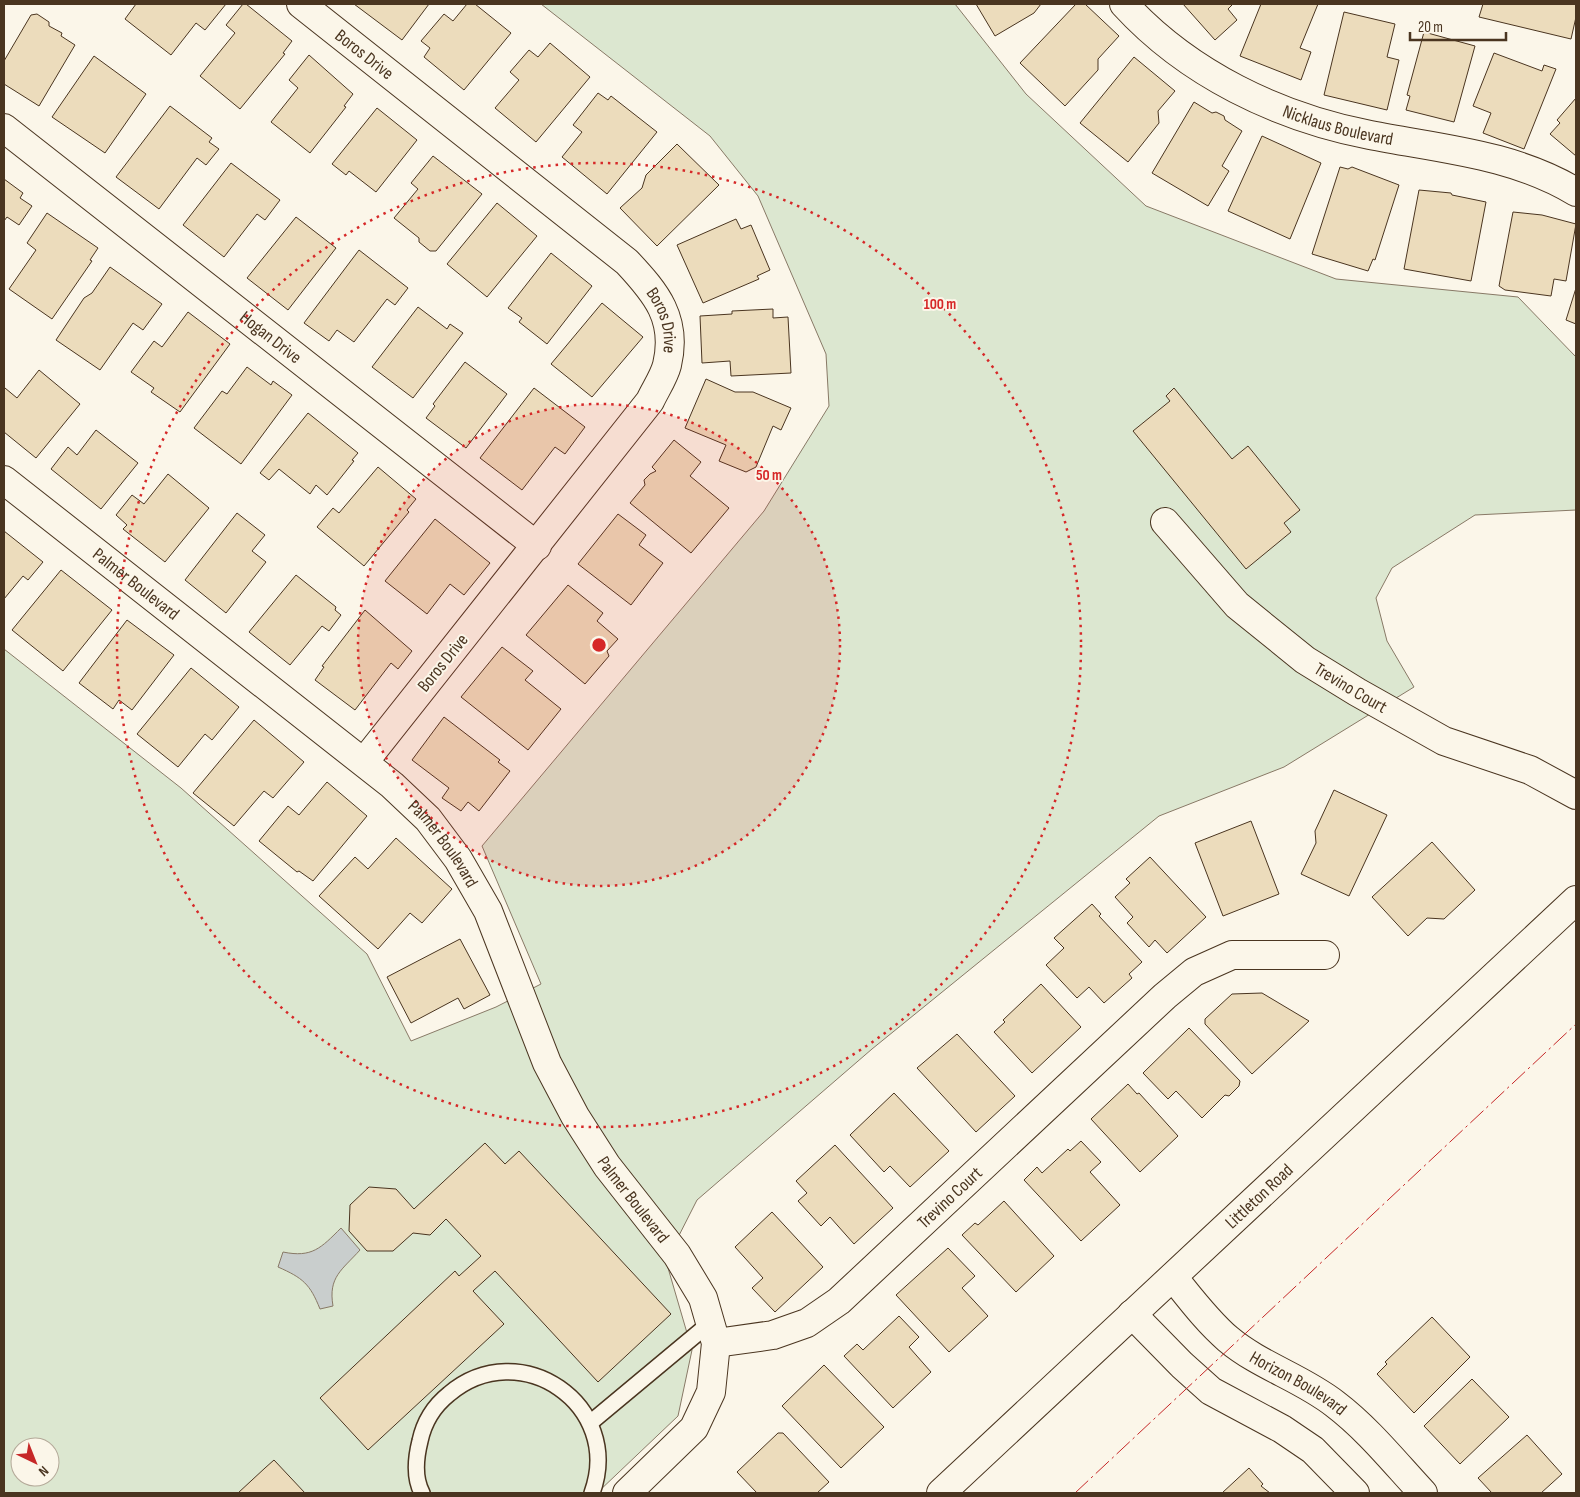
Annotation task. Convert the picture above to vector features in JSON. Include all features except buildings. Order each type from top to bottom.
[{"type":"street","name":"Boros Drive","points":[[300,4],[627,262],[654,291],[669,326],[667,366],[650,401],[364,762]]},
{"type":"street","name":"Nicklaus Boulevard","points":[[1124,4],[1171,46],[1208,72],[1246,95],[1287,113],[1328,126],[1465,151],[1503,160],[1539,173],[1576,192]]},
{"type":"street","name":"Hogan Drive","points":[[4,128],[537,546]]},
{"type":"street","name":"Palmer Boulevard","points":[[4,480],[364,762],[428,819],[458,859],[488,911],[547,1063],[575,1116],[608,1166],[677,1256],[703,1298],[713,1333]]},
{"type":"street","name":"Trevino Court","points":[[1165,522],[1237,605],[1305,660],[1444,741],[1530,770],[1576,795]]},
{"type":"street","name":"Littleton Road","points":[[942,1493],[1576,900]]},
{"type":"street","name":"Trevino Court","points":[[713,1333],[773,1335],[807,1323],[840,1301],[1165,996],[1194,972],[1232,955],[1325,955]]},
{"type":"street","name":"Horizon Boulevard","points":[[1173,1277],[1228,1340],[1268,1366],[1335,1403],[1363,1429],[1423,1493]]},
{"type":"street","points":[[1132,1314],[1182,1365],[1211,1391],[1282,1430],[1313,1450],[1355,1493]]},
{"type":"street","points":[[627,1493],[694,1428],[711,1392],[713,1333]]},
{"type":"lane","points":[[590,1423],[713,1333]]},
{"type":"lane","points":[[422,1493],[416,1459],[422,1429],[438,1403],[461,1384],[489,1372],[520,1372],[549,1381],[573,1398],[590,1423],[598,1451],[597,1480],[592,1493]]},
{"type":"green space","points":[[541,4],[955,4],[1026,94],[1146,206],[1336,279],[1518,297],[1576,357],[1576,510],[1475,515],[1392,568],[1376,598],[1387,641],[1414,687],[1284,767],[1159,816],[872,1049],[697,1200],[666,1261],[692,1350],[678,1416],[597,1493],[4,1493],[4,649],[181,788],[367,954],[411,1041],[496,1007],[541,984],[482,846],[764,511],[829,406],[826,354],[758,196],[710,136]]},
{"type":"shaded area","points":[[341,1228],[360,1250],[342,1269],[335,1281],[332,1296],[333,1306],[320,1309],[313,1293],[305,1283],[278,1267],[283,1252],[301,1254],[315,1250],[328,1241]]},
{"type":"power","points":[[1075,1493],[1576,1024]]}]
